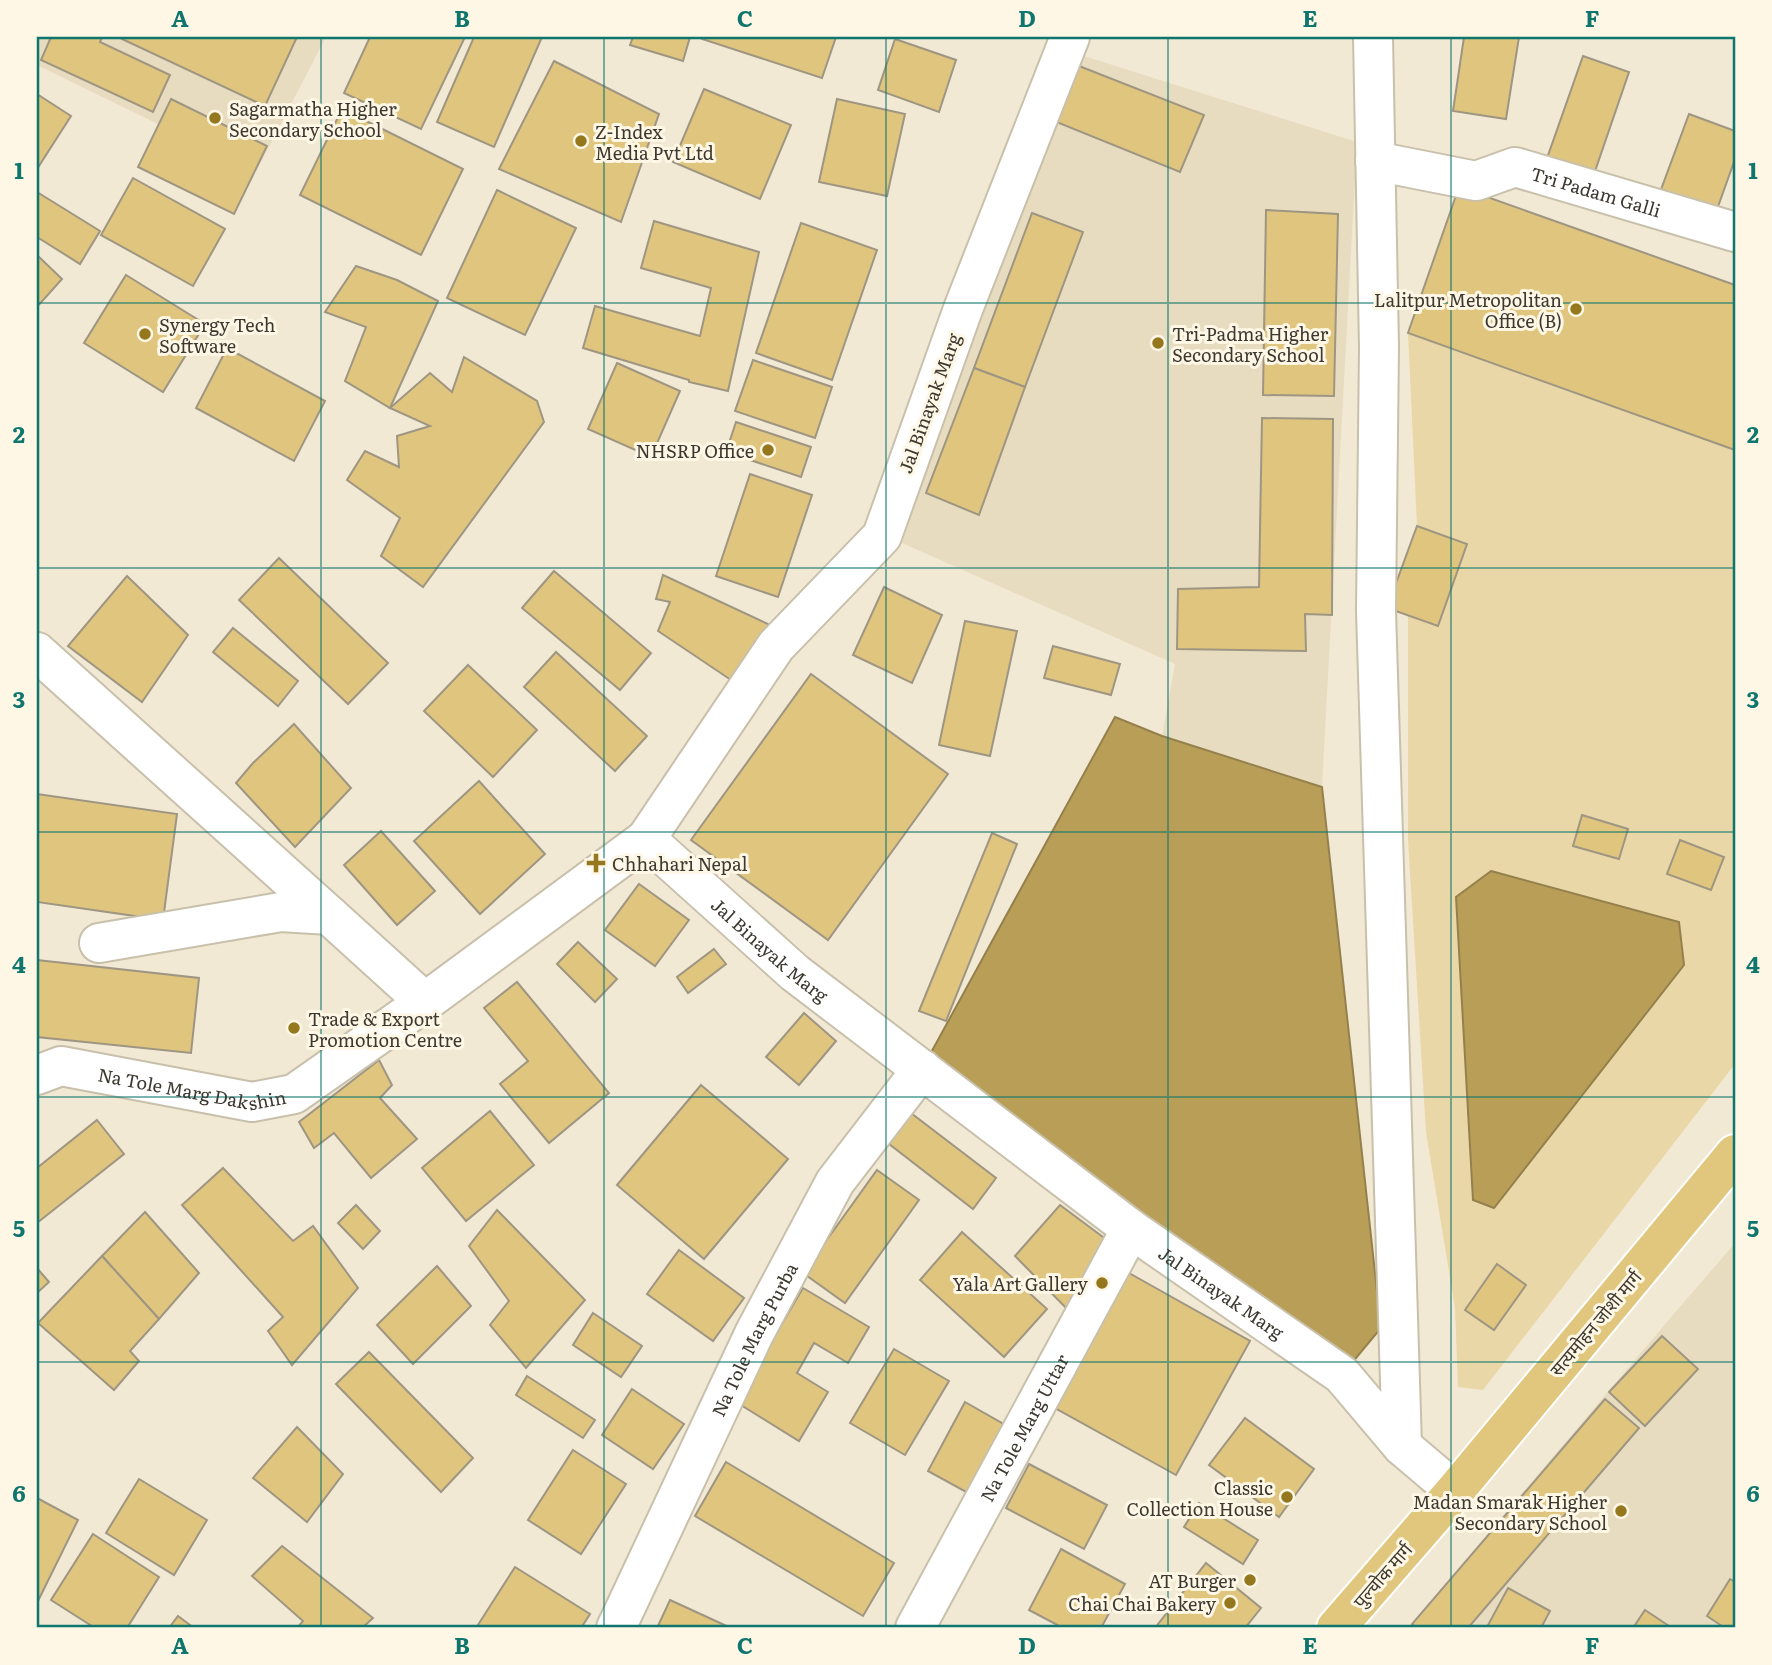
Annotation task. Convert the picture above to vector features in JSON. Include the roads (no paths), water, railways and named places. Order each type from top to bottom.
[{"type":"main road","name":"सत्यमोहन जोशी मार्ग","points":[[1455,1491],[1735,1154]]},
{"type":"main road","name":"पुल्चोक मार्ग","points":[[1336,1628],[1455,1491]]},
{"type":"street","points":[[1373,37],[1379,348],[1376,611],[1402,1446]]},
{"type":"street","name":"Jal Binayak Marg","points":[[1067,38],[963,309],[882,536],[776,646],[646,839],[795,973],[1131,1229],[1342,1374],[1402,1446],[1455,1491]]},
{"type":"street","name":"Tri Padam Galli","points":[[1375,162],[1476,181],[1515,167],[1735,232]]},
{"type":"street","points":[[37,652],[425,1002]]},
{"type":"street","name":"Na Tole Marg Dakshin","points":[[37,1075],[61,1066],[252,1102],[294,1094],[425,1002],[646,839]]},
{"type":"street","points":[[99,943],[281,912],[329,915]]},
{"type":"street","name":"Na Tole Marg Purba","points":[[616,1628],[754,1334],[835,1182],[922,1069]]},
{"type":"street","name":"Na Tole Marg Uttar","points":[[915,1628],[1131,1229]]},
{"type":"place","name":"Sagarmatha Higher Secondary School","points":[[215,118]]},
{"type":"place","name":"Z-Index Media Pvt Ltd","points":[[581,141]]},
{"type":"place","name":"Lalitpur Metropolitan Office (B)","points":[[1576,309]]},
{"type":"place","name":"Synergy Tech Software","points":[[145,334]]},
{"type":"place","name":"Tri-Padma Higher Secondary School","points":[[1158,343]]},
{"type":"place","name":"NHSRP Office","points":[[768,450]]},
{"type":"place","name":"Chhahari Nepal","points":[[596,863]]},
{"type":"place","name":"Trade & Export Promotion Centre","points":[[294,1028]]},
{"type":"place","name":"Yala Art Gallery","points":[[1102,1283]]},
{"type":"place","name":"Classic Collection House","points":[[1287,1497]]},
{"type":"place","name":"Madan Smarak Higher Secondary School","points":[[1621,1511]]},
{"type":"place","name":"AT Burger","points":[[1250,1580]]},
{"type":"place","name":"Chai Chai Bakery","points":[[1230,1603]]}]
